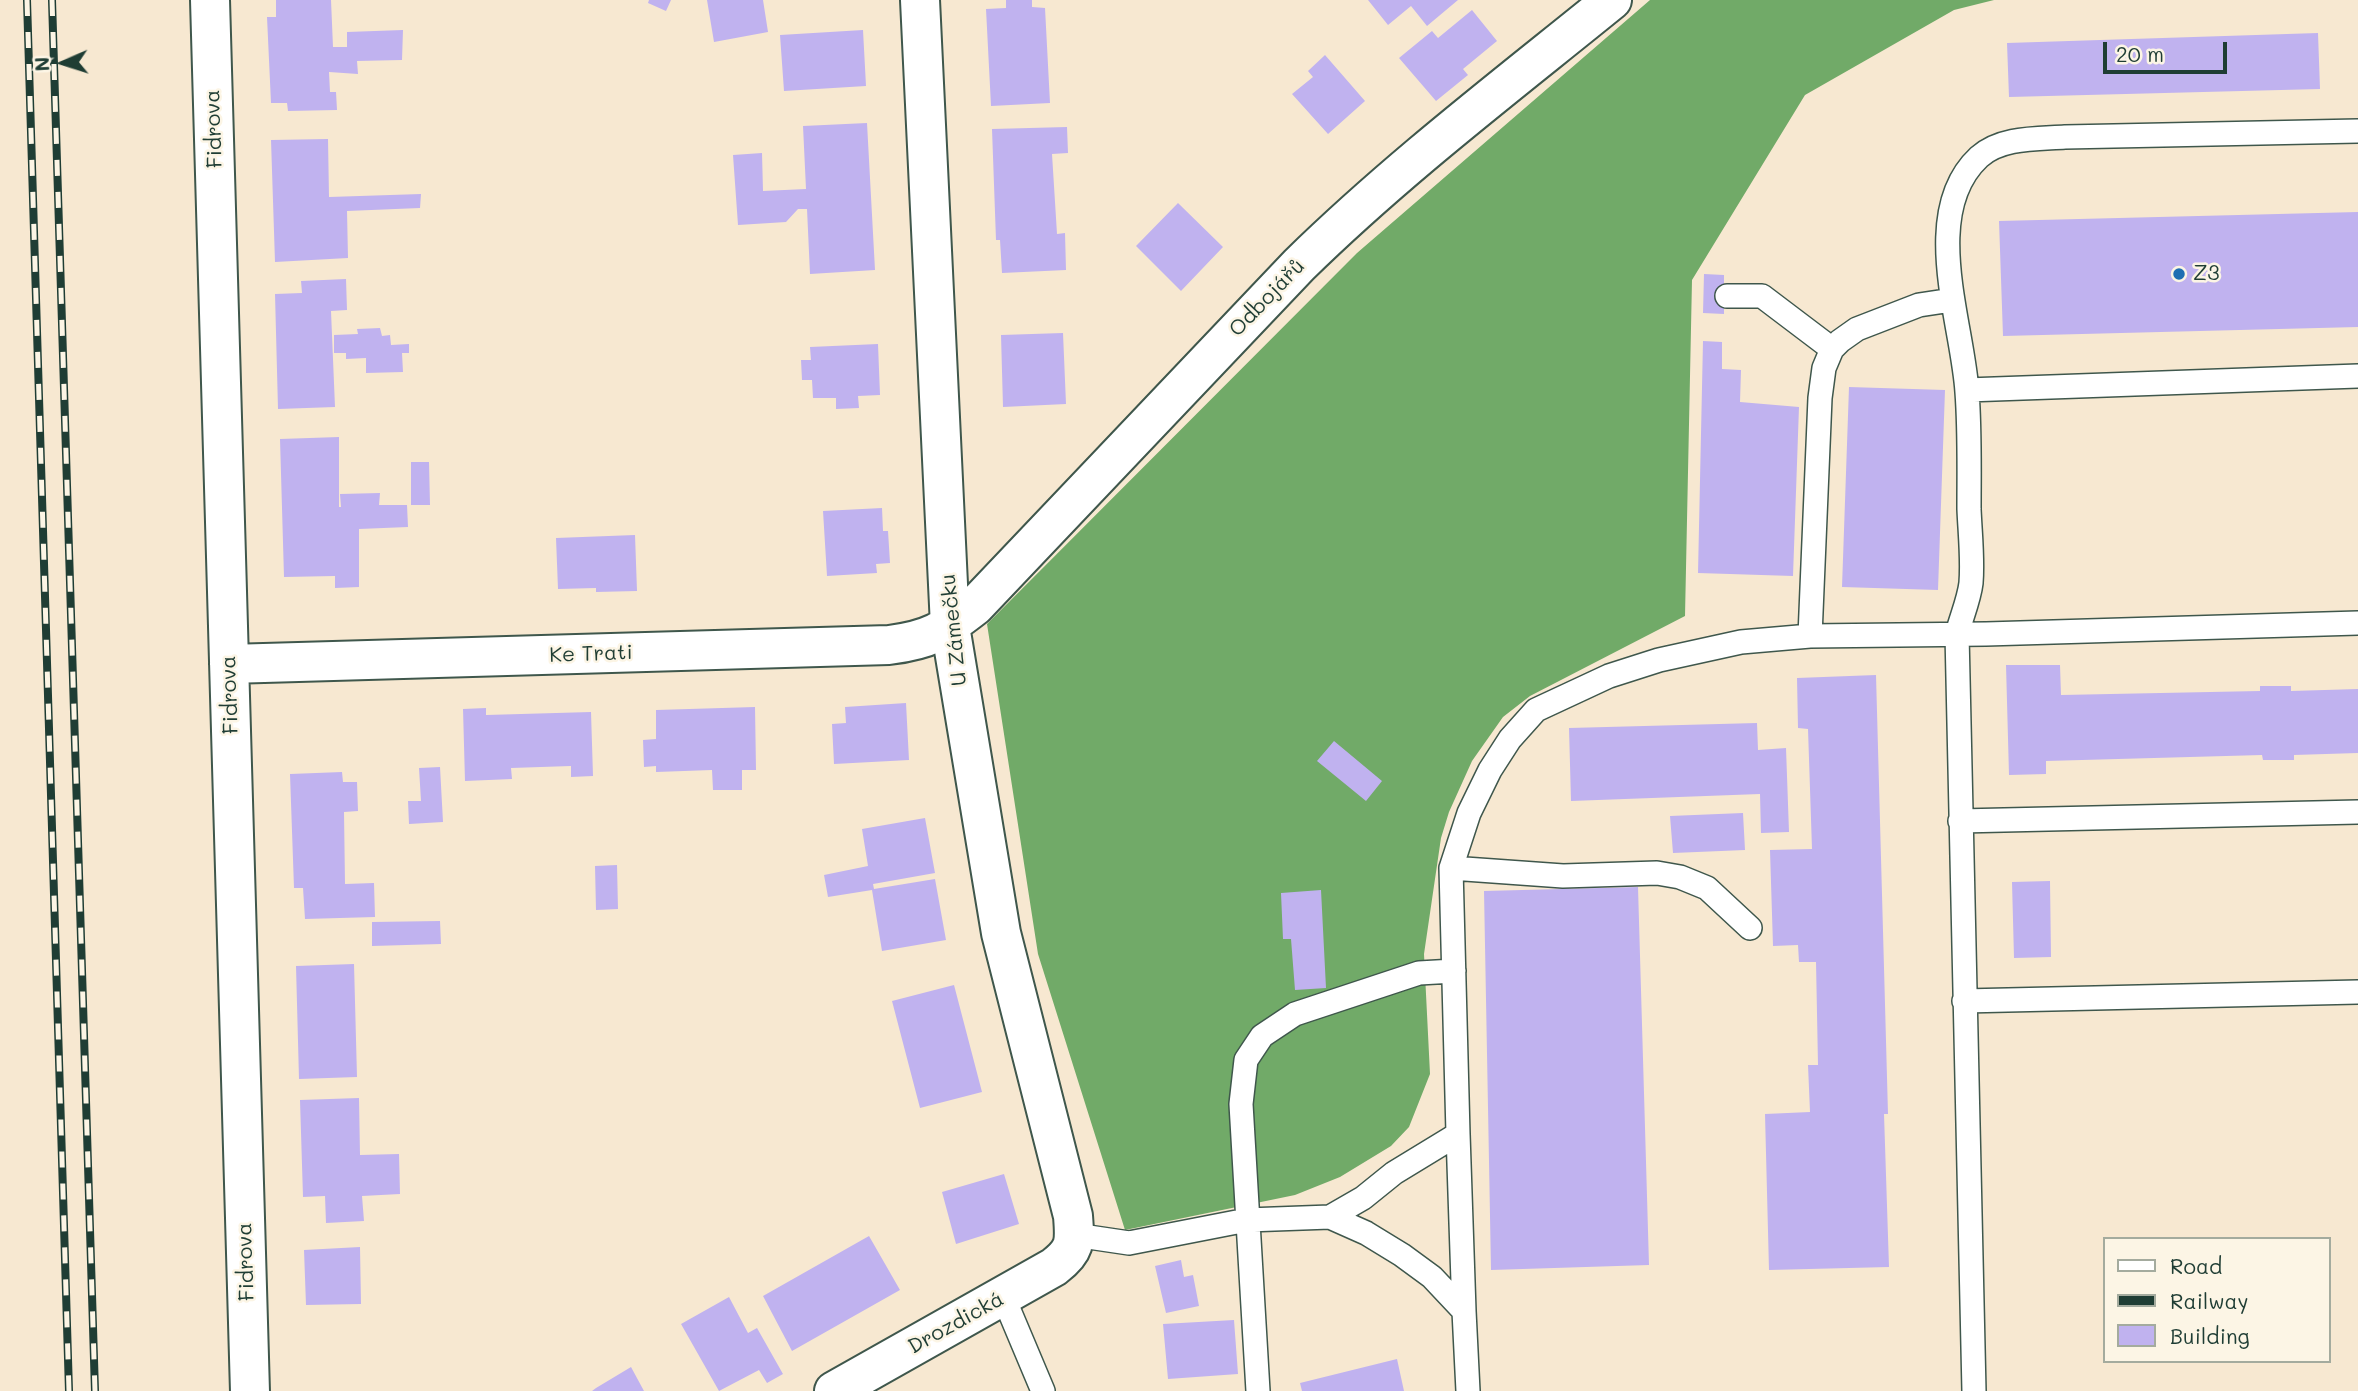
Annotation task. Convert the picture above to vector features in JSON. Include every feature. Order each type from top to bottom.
[{"type":"street","name":"Fidrova","points":[[210,0],[250,1391]]},
{"type":"street","name":"U Zámečku","points":[[920,0],[950,626],[1002,933],[1073,1216],[1074,1242]]},
{"type":"street","name":"Odbojářů","points":[[950,626],[975,606],[1345,220],[1390,180],[1612,0]]},
{"type":"street","name":"Ke Trati","points":[[229,664],[889,645],[920,641],[950,626]]},
{"type":"street","name":"Drozdická","points":[[834,1391],[1054,1267],[1074,1242]]},
{"type":"lane","points":[[1974,1391],[1957,634],[1971,584],[1967,390],[1952,300],[1947,234],[1955,198],[1966,173],[1980,156],[2002,144],[2065,137],[2358,131]]},
{"type":"lane","points":[[1727,296],[1762,296],[1832,349]]},
{"type":"lane","points":[[1810,636],[1819,398],[1824,368],[1832,349],[1857,329],[1919,305],[1952,300]]},
{"type":"lane","points":[[1967,390],[2358,376]]},
{"type":"lane","points":[[1468,1391],[1451,868],[1469,813],[1490,770],[1510,739],[1536,710],[1609,676],[1659,660],[1741,642],[1810,636],[2358,624]]},
{"type":"lane","points":[[1960,821],[2358,812]]},
{"type":"lane","points":[[1451,868],[1563,876],[1657,873],[1680,877],[1707,888],[1750,928]]},
{"type":"lane","points":[[1258,1391],[1241,1104],[1246,1060],[1262,1036],[1295,1014],[1419,973],[1454,971]]},
{"type":"lane","points":[[1964,1000],[2358,992]]},
{"type":"lane","points":[[1329,1217],[1363,1198],[1394,1173],[1458,1134]]},
{"type":"lane","points":[[1074,1242],[1129,1243],[1247,1220],[1329,1217],[1366,1233],[1402,1255],[1432,1277],[1464,1311]]},
{"type":"lane","points":[[1003,1296],[1043,1391]]},
{"type":"green space","points":[[1650,0],[1994,0],[1954,10],[1805,95],[1692,280],[1685,616],[1530,696],[1503,717],[1472,761],[1449,812],[1441,838],[1424,954],[1430,1074],[1409,1127],[1391,1146],[1340,1177],[1295,1195],[1125,1230],[1038,954],[987,624],[1357,253]]},
{"type":"building","points":[[276,0],[331,0],[333,47],[347,47],[347,32],[403,30],[402,60],[357,61],[358,74],[329,72],[330,92],[336,92],[337,110],[288,111],[287,103],[271,103],[267,17],[276,17]]},
{"type":"building","points":[[649,0],[671,0],[666,11],[648,3]]},
{"type":"building","points":[[707,0],[763,0],[768,32],[714,42]]},
{"type":"building","points":[[1006,0],[1032,0],[1032,7],[1045,8],[1050,103],[991,106],[986,9],[1006,8]]},
{"type":"building","points":[[1368,0],[1458,0],[1427,26],[1411,6],[1388,25]]},
{"type":"building","points":[[1472,10],[1497,41],[1463,69],[1468,75],[1436,101],[1399,58],[1432,31],[1438,38]]},
{"type":"building","points":[[863,30],[866,86],[784,91],[780,35]]},
{"type":"building","points":[[2318,33],[2320,89],[2009,97],[2007,43]]},
{"type":"building","points":[[1325,55],[1365,101],[1328,134],[1292,94],[1313,77],[1308,71]]},
{"type":"building","points":[[867,123],[875,270],[810,274],[807,209],[798,209],[786,222],[738,225],[733,155],[762,153],[763,191],[806,189],[803,126]]},
{"type":"building","points":[[1067,127],[1068,153],[1052,154],[1057,234],[1065,233],[1066,270],[1002,273],[1000,240],[996,240],[992,129]]},
{"type":"building","points":[[328,139],[329,197],[421,194],[420,208],[347,211],[348,258],[275,262],[271,140]]},
{"type":"building","points":[[1178,203],[1223,247],[1181,291],[1136,246]]},
{"type":"building","name":"Z3","points":[[2358,212],[2358,327],[2003,336],[1999,221]]},
{"type":"building","points":[[1704,274],[1724,275],[1724,314],[1703,313]]},
{"type":"building","points":[[346,279],[347,310],[331,311],[335,407],[278,409],[275,294],[302,293],[301,281]]},
{"type":"building","points":[[380,328],[382,336],[390,335],[391,345],[409,344],[409,353],[402,353],[403,372],[366,373],[366,358],[346,359],[346,353],[334,353],[334,335],[358,334],[357,329]]},
{"type":"building","points":[[1063,333],[1066,404],[1003,407],[1001,335]]},
{"type":"building","points":[[1703,341],[1722,342],[1722,369],[1741,370],[1740,402],[1799,407],[1793,576],[1698,573]]},
{"type":"building","points":[[878,344],[880,395],[858,396],[859,408],[836,409],[836,398],[813,398],[812,380],[802,380],[801,360],[811,360],[810,347]]},
{"type":"building","points":[[1849,387],[1945,390],[1938,590],[1842,587]]},
{"type":"building","points":[[339,437],[339,507],[340,494],[380,493],[379,505],[407,505],[408,527],[359,529],[359,587],[335,588],[335,576],[284,577],[280,439]]},
{"type":"building","points":[[411,462],[429,462],[430,505],[411,505]]},
{"type":"building","points":[[882,508],[883,531],[888,531],[890,563],[876,564],[877,573],[827,576],[823,511]]},
{"type":"building","points":[[635,535],[637,591],[558,589],[556,538]]},
{"type":"building","points":[[2006,665],[2060,665],[2061,695],[2260,691],[2260,686],[2291,686],[2291,691],[2358,689],[2358,753],[2294,755],[2294,760],[2263,760],[2262,755],[2046,761],[2046,774],[2009,775]]},
{"type":"building","points":[[1876,675],[1888,1114],[1884,1114],[1889,1267],[1769,1270],[1765,1114],[1810,1112],[1808,1065],[1818,1065],[1816,962],[1799,962],[1798,945],[1773,946],[1770,850],[1812,849],[1808,729],[1798,728],[1797,678]]},
{"type":"building","points":[[906,703],[909,760],[834,764],[832,724],[846,723],[845,707]]},
{"type":"building","points":[[755,707],[756,770],[742,770],[742,790],[713,790],[712,770],[656,772],[656,766],[644,767],[643,740],[656,739],[656,710]]},
{"type":"building","points":[[486,708],[486,715],[591,712],[593,776],[571,777],[571,766],[511,768],[512,779],[465,781],[463,709]]},
{"type":"building","points":[[1757,723],[1758,750],[1786,748],[1789,832],[1761,833],[1760,794],[1571,801],[1569,728]]},
{"type":"building","points":[[1334,741],[1382,781],[1366,801],[1317,761]]},
{"type":"building","points":[[440,767],[443,822],[409,824],[408,801],[421,801],[419,768]]},
{"type":"building","points":[[342,772],[343,782],[357,782],[358,811],[344,812],[345,884],[374,883],[375,917],[305,919],[303,888],[294,888],[290,774]]},
{"type":"building","points":[[1743,813],[1745,850],[1673,853],[1670,816]]},
{"type":"building","points":[[925,818],[935,873],[873,884],[874,889],[935,879],[946,940],[882,951],[872,890],[828,897],[824,875],[868,866],[862,829]]},
{"type":"building","points":[[617,865],[618,909],[596,910],[595,866]]},
{"type":"building","points":[[2050,881],[2051,957],[2014,958],[2012,882]]},
{"type":"building","points":[[1638,887],[1649,1265],[1491,1270],[1484,891]]},
{"type":"building","points":[[1321,890],[1326,988],[1295,990],[1291,939],[1283,939],[1281,893]]},
{"type":"building","points":[[440,921],[441,944],[372,946],[372,922]]},
{"type":"building","points":[[354,964],[357,1077],[299,1079],[296,966]]},
{"type":"building","points":[[954,985],[982,1092],[920,1108],[892,1001]]},
{"type":"building","points":[[359,1098],[360,1155],[399,1154],[400,1194],[362,1196],[364,1221],[326,1223],[325,1196],[303,1197],[300,1100]]},
{"type":"building","points":[[1004,1174],[1019,1224],[956,1244],[942,1192]]},
{"type":"building","points":[[869,1236],[900,1290],[792,1351],[763,1296]]},
{"type":"building","points":[[360,1247],[361,1304],[306,1305],[304,1250]]},
{"type":"building","points":[[1181,1260],[1184,1277],[1193,1275],[1199,1306],[1166,1313],[1155,1266]]},
{"type":"building","points":[[729,1297],[748,1333],[757,1328],[783,1374],[767,1383],[759,1370],[719,1391],[681,1324]]},
{"type":"building","points":[[1234,1320],[1238,1374],[1168,1379],[1163,1324]]},
{"type":"building","points":[[1397,1359],[1404,1391],[1302,1391],[1300,1383]]},
{"type":"building","points":[[631,1367],[644,1391],[592,1391],[596,1388]]},
{"type":"railway","points":[[27,0],[69,1391]]},
{"type":"railway","points":[[52,0],[95,1391]]},
{"type":"place","name":"Z3","points":[[2179,274]]}]
